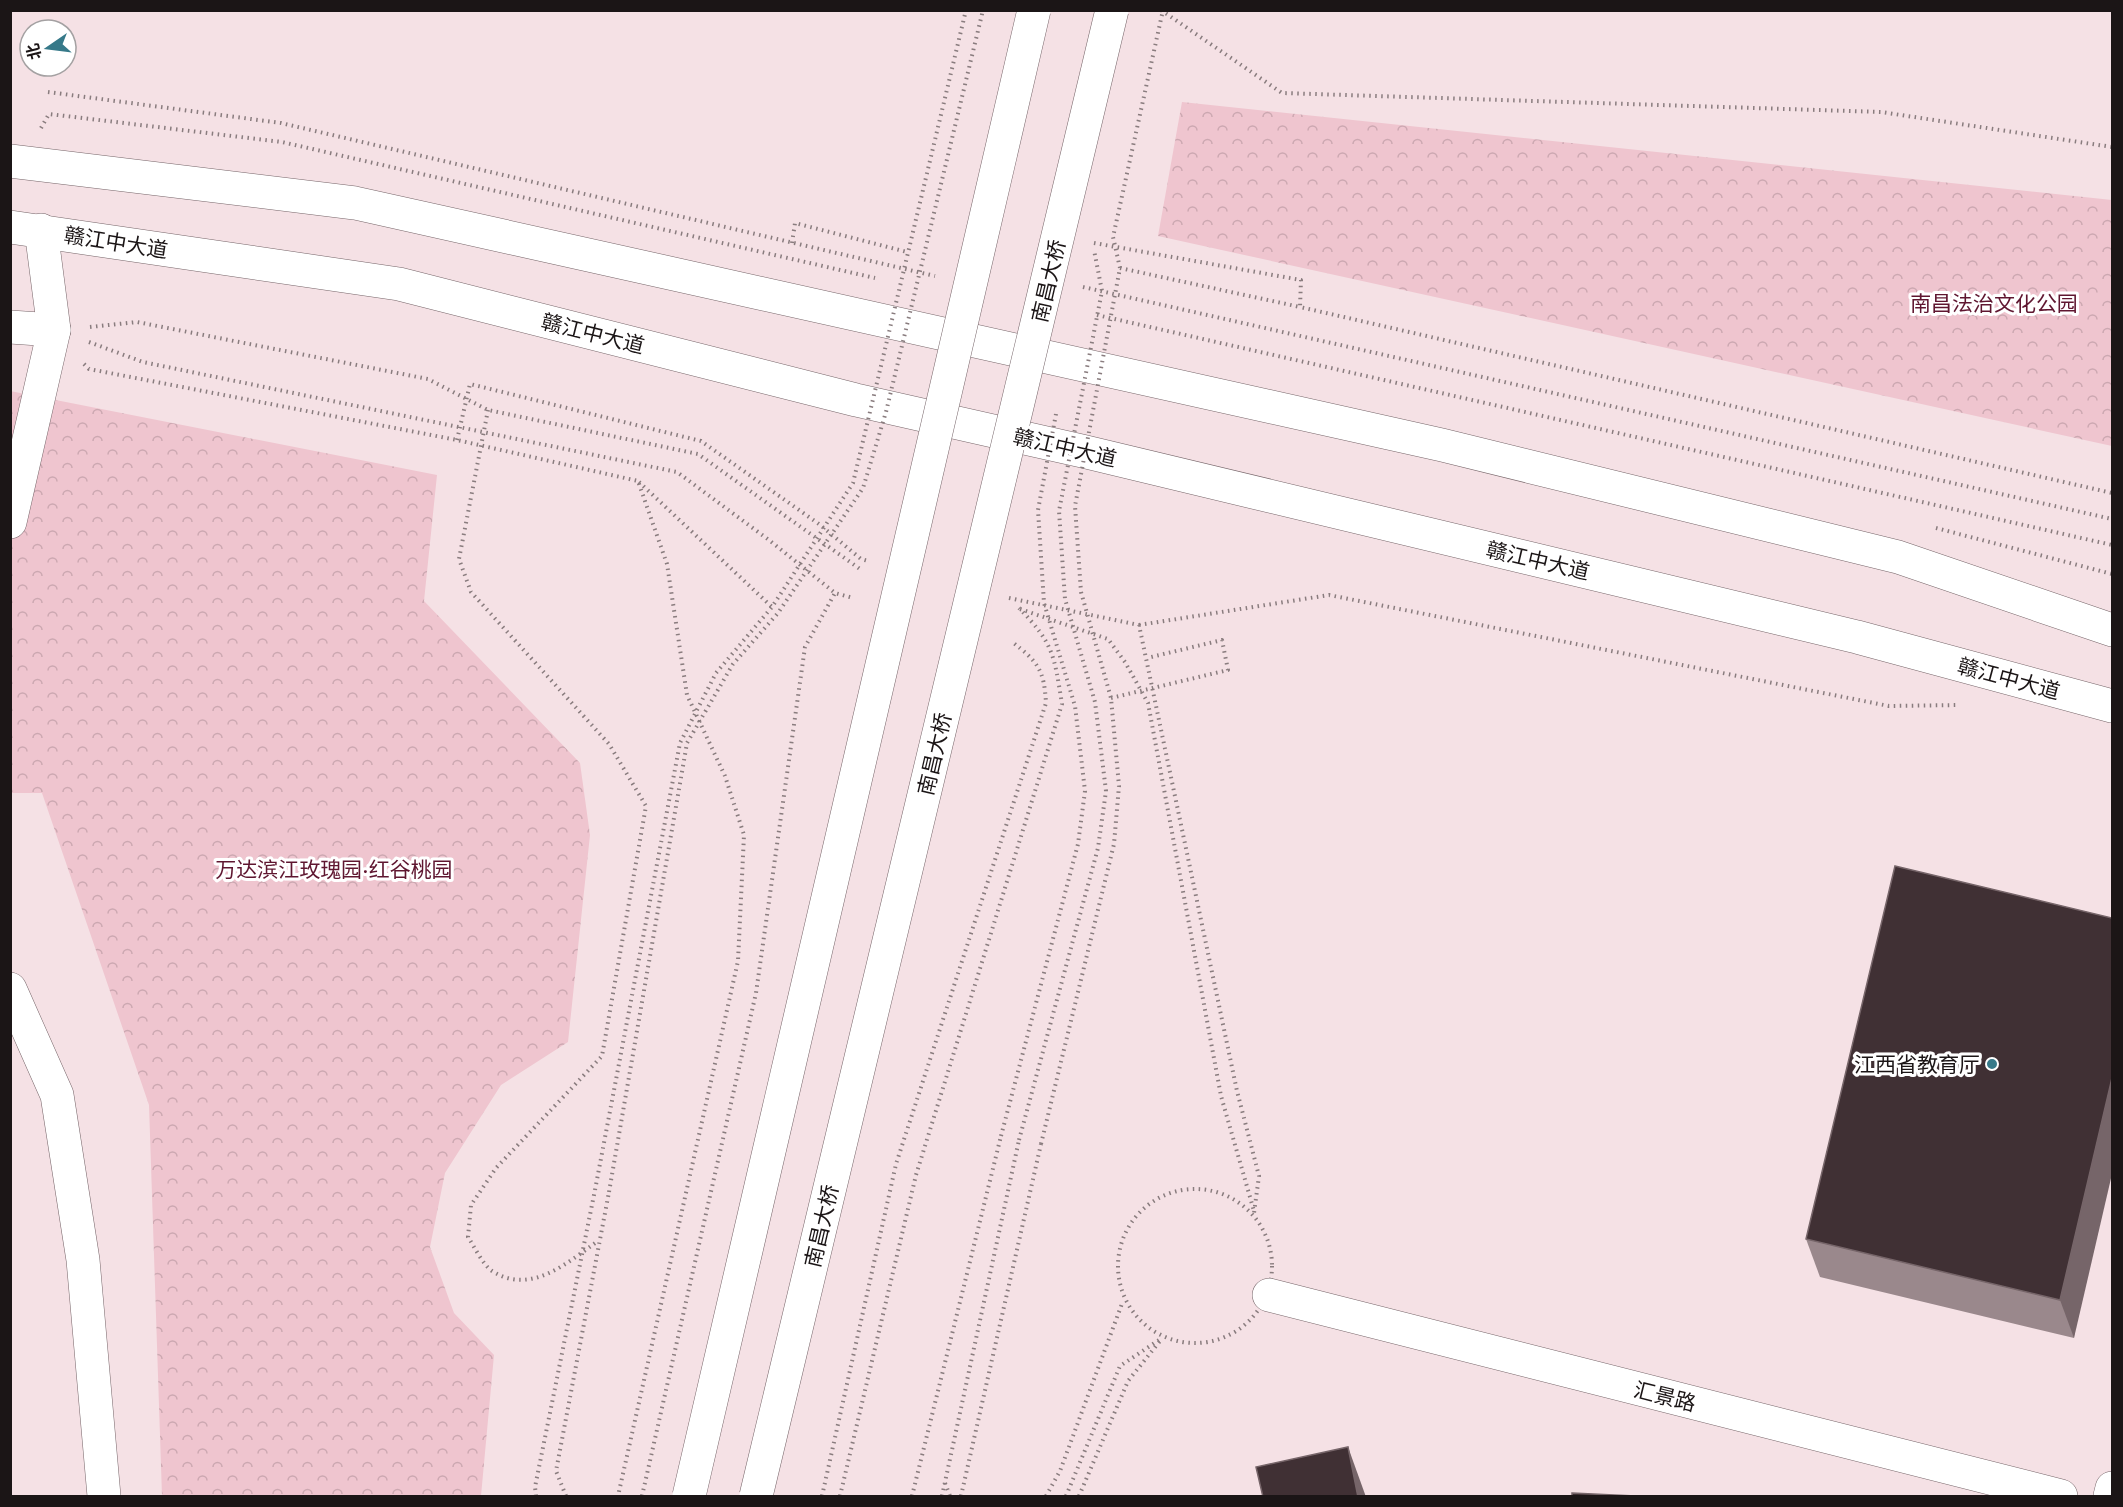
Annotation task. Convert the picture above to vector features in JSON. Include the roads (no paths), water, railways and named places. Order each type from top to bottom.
[{"type":"main road","points":[[689,1497],[1034,10]]},
{"type":"main road","name":"南昌大桥","points":[[756,1497],[1112,10]]},
{"type":"main road","points":[[10,161],[355,203],[1431,442],[1898,557],[2112,630]]},
{"type":"main road","points":[[10,522],[54,330],[26,229]]},
{"type":"main road","name":"赣江中大道","points":[[26,229],[399,284],[856,400],[1094,454],[1857,637],[2112,706]]},
{"type":"main road","points":[[10,327],[54,330]]},
{"type":"main road","points":[[10,989],[57,1095],[83,1260],[104,1497]]},
{"type":"main road","name":"汇景路","points":[[1269,1295],[2061,1497]]},
{"type":"main road","points":[[2110,1497],[2112,1488]]},
{"type":"place","name":"江西省教育厅","points":[[1992,1064]]},
{"type":"park label","name":"南昌法治文化公园","points":[[1994,303]]},
{"type":"park label","name":"万达滨江玫瑰园·红谷桃园","points":[[334,869]]}]
